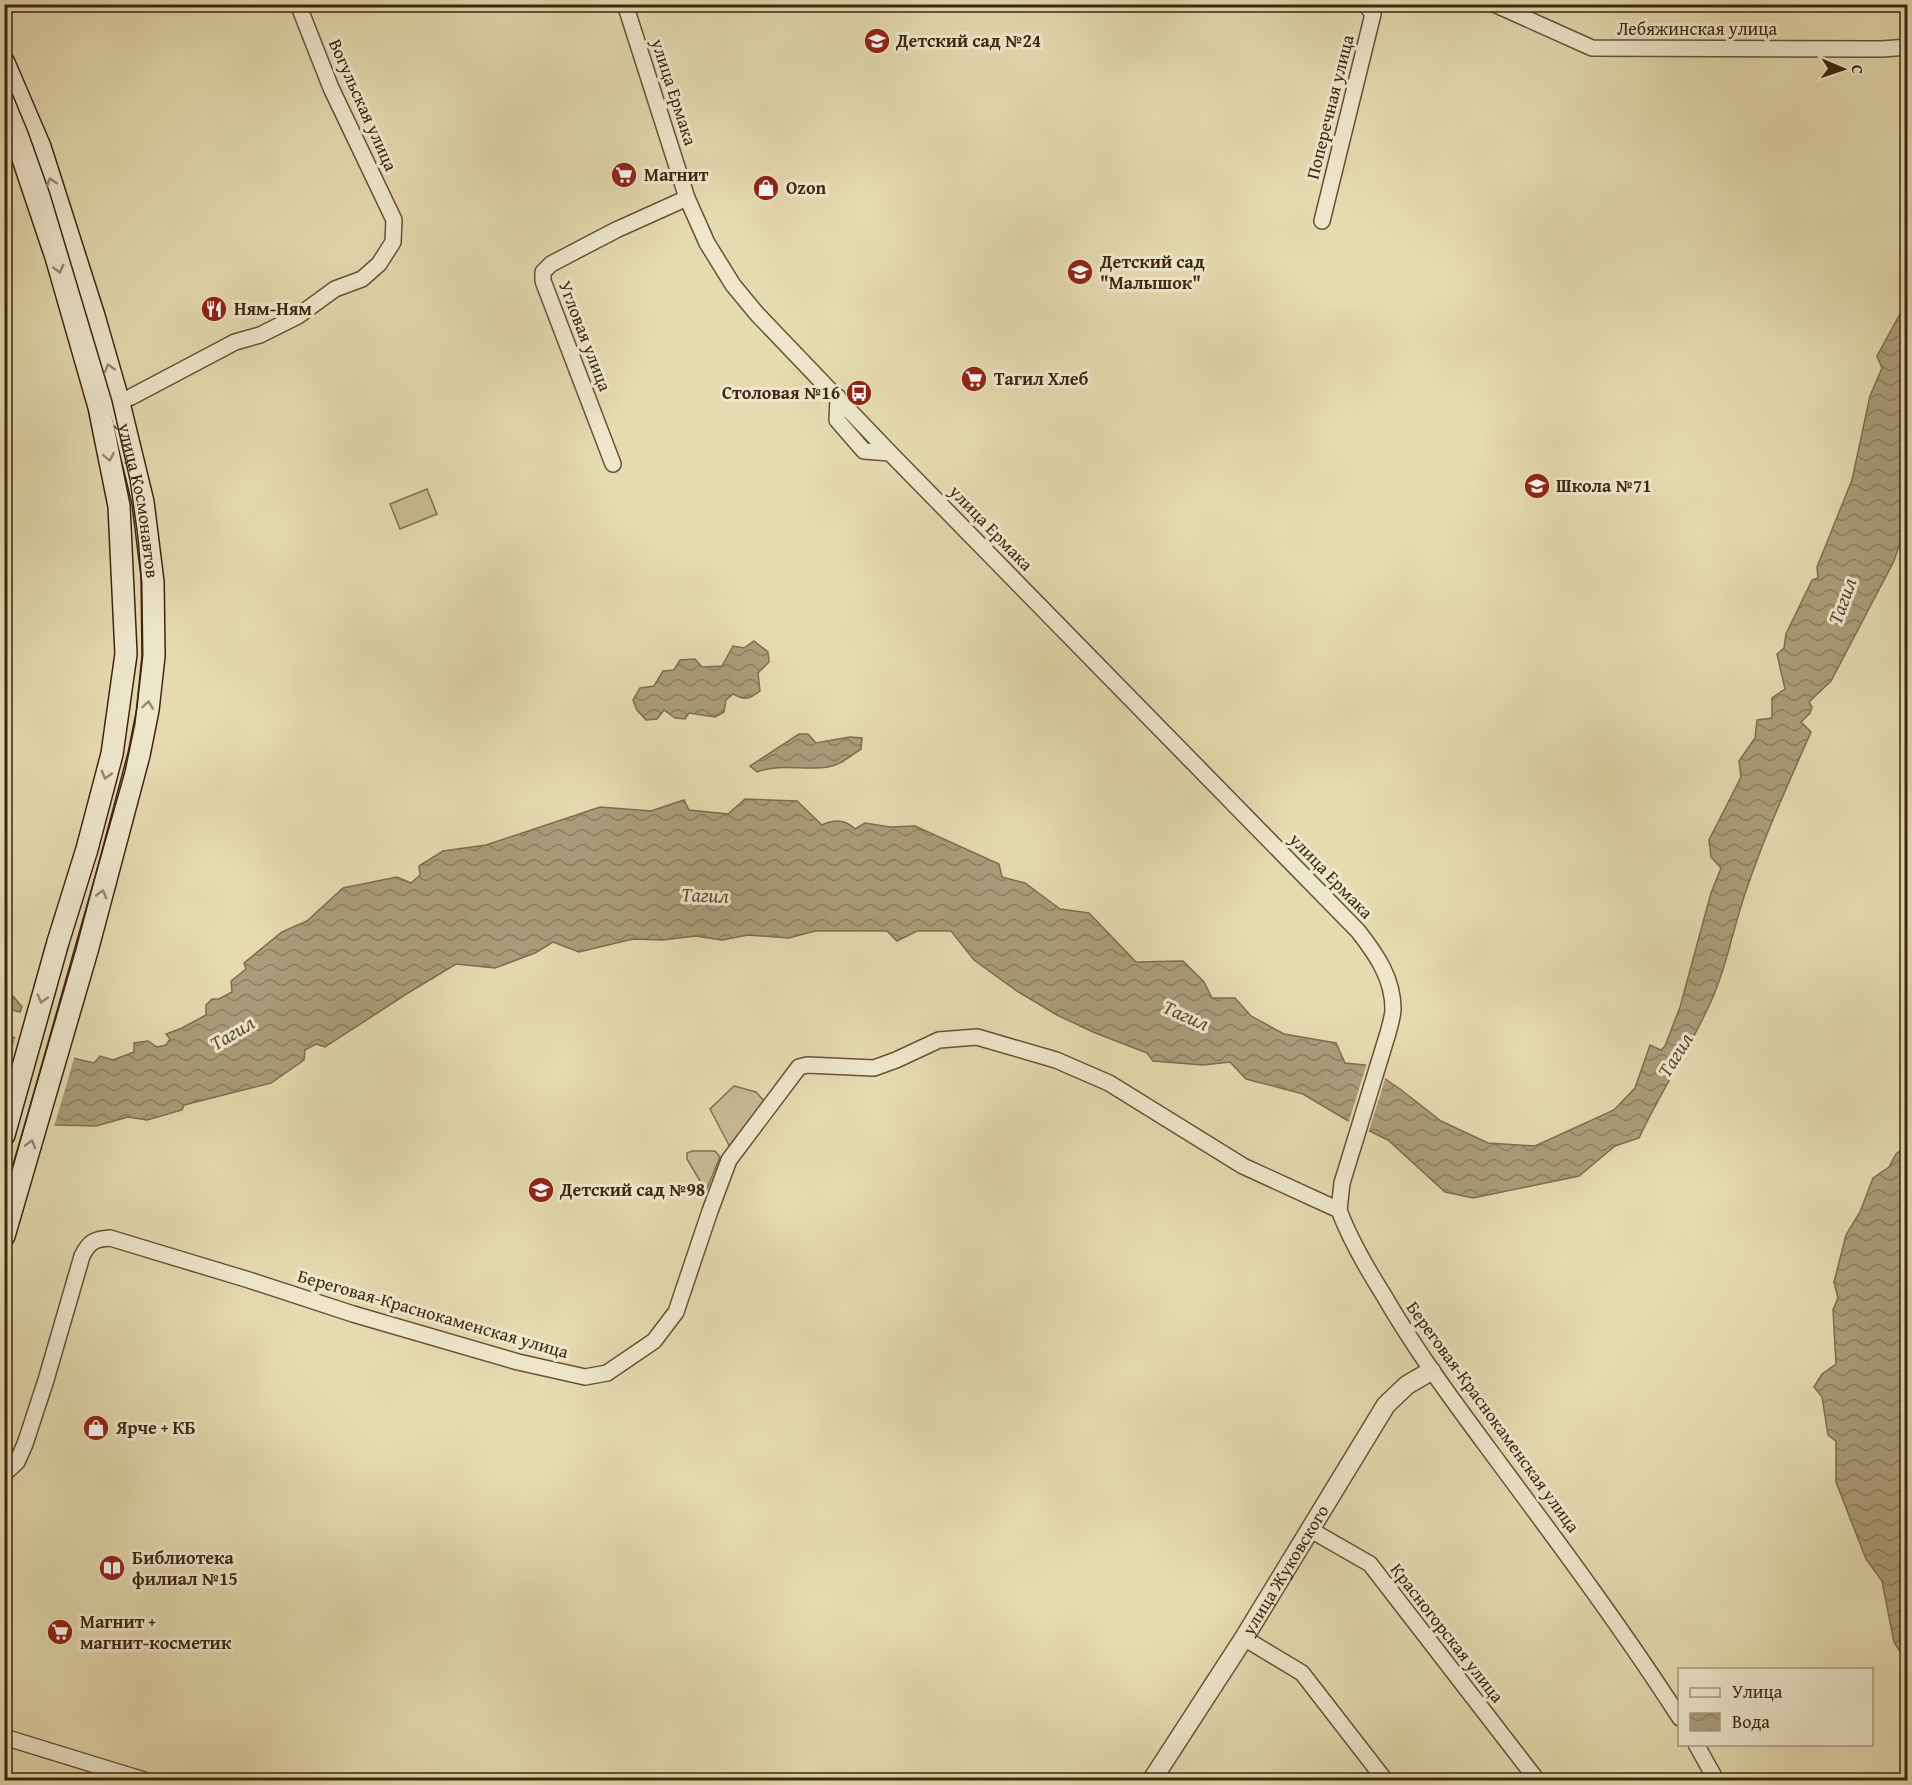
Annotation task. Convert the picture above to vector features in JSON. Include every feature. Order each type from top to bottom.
[{"type":"main road","name":"улица Космонавтов","points":[[4,63],[40,147],[109,405],[119,506],[126,654],[112,754],[87,849],[58,942],[4,1135]]},
{"type":"main road","name":"улица Космонавтов","points":[[4,115],[21,153],[143,502],[153,582],[154,656],[148,710],[139,754],[87,951],[4,1236]]},
{"type":"street","name":"Вогульская улица","points":[[109,405],[235,342],[260,335],[298,316],[335,290],[362,279],[379,264],[393,242],[394,220],[331,88],[298,4]]},
{"type":"street","name":"улица Ермака","points":[[625,4],[687,198],[707,243],[733,285],[890,453],[1358,931],[1379,958],[1390,987],[1393,1010],[1342,1183],[1339,1210]]},
{"type":"street","name":"Поперечная улица","points":[[1322,221],[1373,14],[1365,4]]},
{"type":"street","name":"Лебяжинская улица","points":[[1494,4],[1592,48],[1882,49],[1908,47]]},
{"type":"street","name":"Угловая улица","points":[[613,464],[543,281],[543,272],[551,264],[616,230],[687,198]]},
{"type":"street","name":"Береговая-Краснокаменская улица","points":[[4,1474],[17,1462],[46,1380],[82,1256],[88,1244],[96,1239],[110,1238],[353,1314],[518,1362],[585,1377],[607,1373],[654,1341],[676,1312],[729,1160],[799,1067],[807,1065],[874,1068],[939,1040],[976,1037],[1067,1064],[1109,1083],[1243,1166],[1339,1210],[1347,1231],[1372,1276],[1431,1371],[1596,1593],[1678,1715]]},
{"type":"street","name":"улица Жуковского","points":[[1152,1780],[1244,1638],[1386,1406],[1407,1384],[1431,1371]]},
{"type":"street","name":"Красногорская улица","points":[[1309,1529],[1370,1564],[1537,1780]]},
{"type":"street","points":[[1244,1638],[1302,1673],[1385,1780]]},
{"type":"street","points":[[4,1737],[144,1780]]},
{"type":"street","points":[[1697,1746],[1716,1780]]},
{"type":"shaded area","points":[[427,489],[437,514],[400,529],[390,504]]},
{"type":"shaded area","points":[[734,1086],[756,1092],[764,1101],[762,1111],[731,1149],[710,1109]]},
{"type":"shaded area","points":[[715,1151],[720,1157],[706,1191],[687,1159],[687,1153]]},
{"type":"water","name":"Тагил","points":[[1907,301],[1907,531],[1904,531],[1894,561],[1831,681],[1809,702],[1812,707],[1810,713],[1801,722],[1811,732],[1761,849],[1742,902],[1718,984],[1696,1033],[1639,1138],[1615,1146],[1579,1176],[1473,1198],[1445,1192],[1388,1140],[1345,1119],[1303,1094],[1246,1079],[1230,1062],[1203,1065],[1153,1061],[1147,1053],[1057,1015],[1017,991],[974,960],[951,931],[917,931],[897,941],[887,931],[815,931],[789,938],[748,935],[722,940],[695,936],[663,940],[633,939],[579,952],[553,942],[535,953],[495,968],[456,964],[325,1047],[316,1044],[305,1050],[304,1060],[271,1083],[184,1105],[182,1110],[147,1120],[128,1117],[96,1126],[56,1125],[5,1116],[4,1034],[94,1063],[100,1056],[113,1060],[134,1052],[134,1043],[148,1041],[157,1047],[166,1045],[170,1039],[166,1034],[206,1015],[206,1005],[212,999],[219,999],[232,992],[231,981],[246,969],[244,963],[282,932],[307,921],[343,888],[397,877],[411,883],[420,875],[419,866],[443,851],[486,845],[600,807],[651,811],[684,800],[689,810],[728,814],[745,799],[797,801],[822,825],[839,821],[855,829],[865,823],[890,827],[915,826],[999,864],[1002,877],[1025,883],[1060,909],[1089,913],[1136,962],[1183,961],[1204,982],[1212,998],[1235,998],[1251,1016],[1284,1034],[1336,1043],[1345,1063],[1365,1065],[1441,1121],[1488,1143],[1535,1146],[1614,1110],[1635,1088],[1650,1045],[1661,1050],[1665,1046],[1680,1007],[1711,893],[1721,868],[1711,857],[1709,840],[1741,777],[1739,761],[1755,738],[1757,720],[1772,718],[1772,698],[1785,689],[1777,654],[1784,648],[1786,634],[1812,580],[1818,578],[1817,567],[1852,480],[1870,396],[1882,368],[1877,356]]},
{"type":"water","points":[[754,641],[768,652],[769,662],[758,673],[760,691],[753,696],[743,698],[733,694],[726,700],[724,712],[715,717],[689,713],[685,719],[675,718],[664,710],[657,719],[646,720],[637,710],[633,700],[640,688],[654,686],[663,671],[674,670],[680,660],[695,659],[702,667],[722,666],[733,646],[744,648]]},
{"type":"water","points":[[799,734],[808,734],[816,743],[850,737],[862,738],[861,749],[841,762],[828,767],[774,768],[757,772],[750,766]]},
{"type":"water","points":[[13,996],[22,1007],[20,1012],[5,1008],[5,998]]},
{"type":"water","points":[[1900,1151],[1903,1152],[1908,1162],[1907,1663],[1894,1642],[1882,1581],[1866,1559],[1836,1482],[1836,1441],[1828,1435],[1822,1397],[1814,1387],[1822,1374],[1836,1364],[1833,1310],[1838,1298],[1834,1282],[1846,1235],[1860,1212],[1873,1178],[1889,1167]]},
{"type":"pier","points":[[16,1035],[75,1055],[54,1127],[4,1119],[5,1076]]},
{"type":"pier","points":[[1367,1063],[1386,1076],[1368,1134],[1348,1124]]},
{"type":"tram line","points":[[4,74],[50,194],[112,401],[130,480],[138,538],[142,656],[135,723],[125,771],[4,1198]]},
{"type":"place","name":"Детский сад №24","points":[[877,41]]},
{"type":"place","name":"Магнит","points":[[624,175]]},
{"type":"place","name":"Ozon","points":[[766,188]]},
{"type":"place","name":"Детский сад \"Малышок\"","points":[[1080,272]]},
{"type":"place","name":"Ням-Ням","points":[[214,309]]},
{"type":"place","name":"Тагил Хлеб","points":[[974,379]]},
{"type":"place","name":"Столовая №16","points":[[859,393]]},
{"type":"place","name":"Школа №71","points":[[1537,486]]},
{"type":"place","name":"Детский сад №98","points":[[541,1190]]},
{"type":"place","name":"Ярче + КБ","points":[[96,1428]]},
{"type":"place","name":"Библиотека филиал №15","points":[[112,1568]]},
{"type":"place","name":"Магнит + магнит-косметик","points":[[60,1632]]}]
